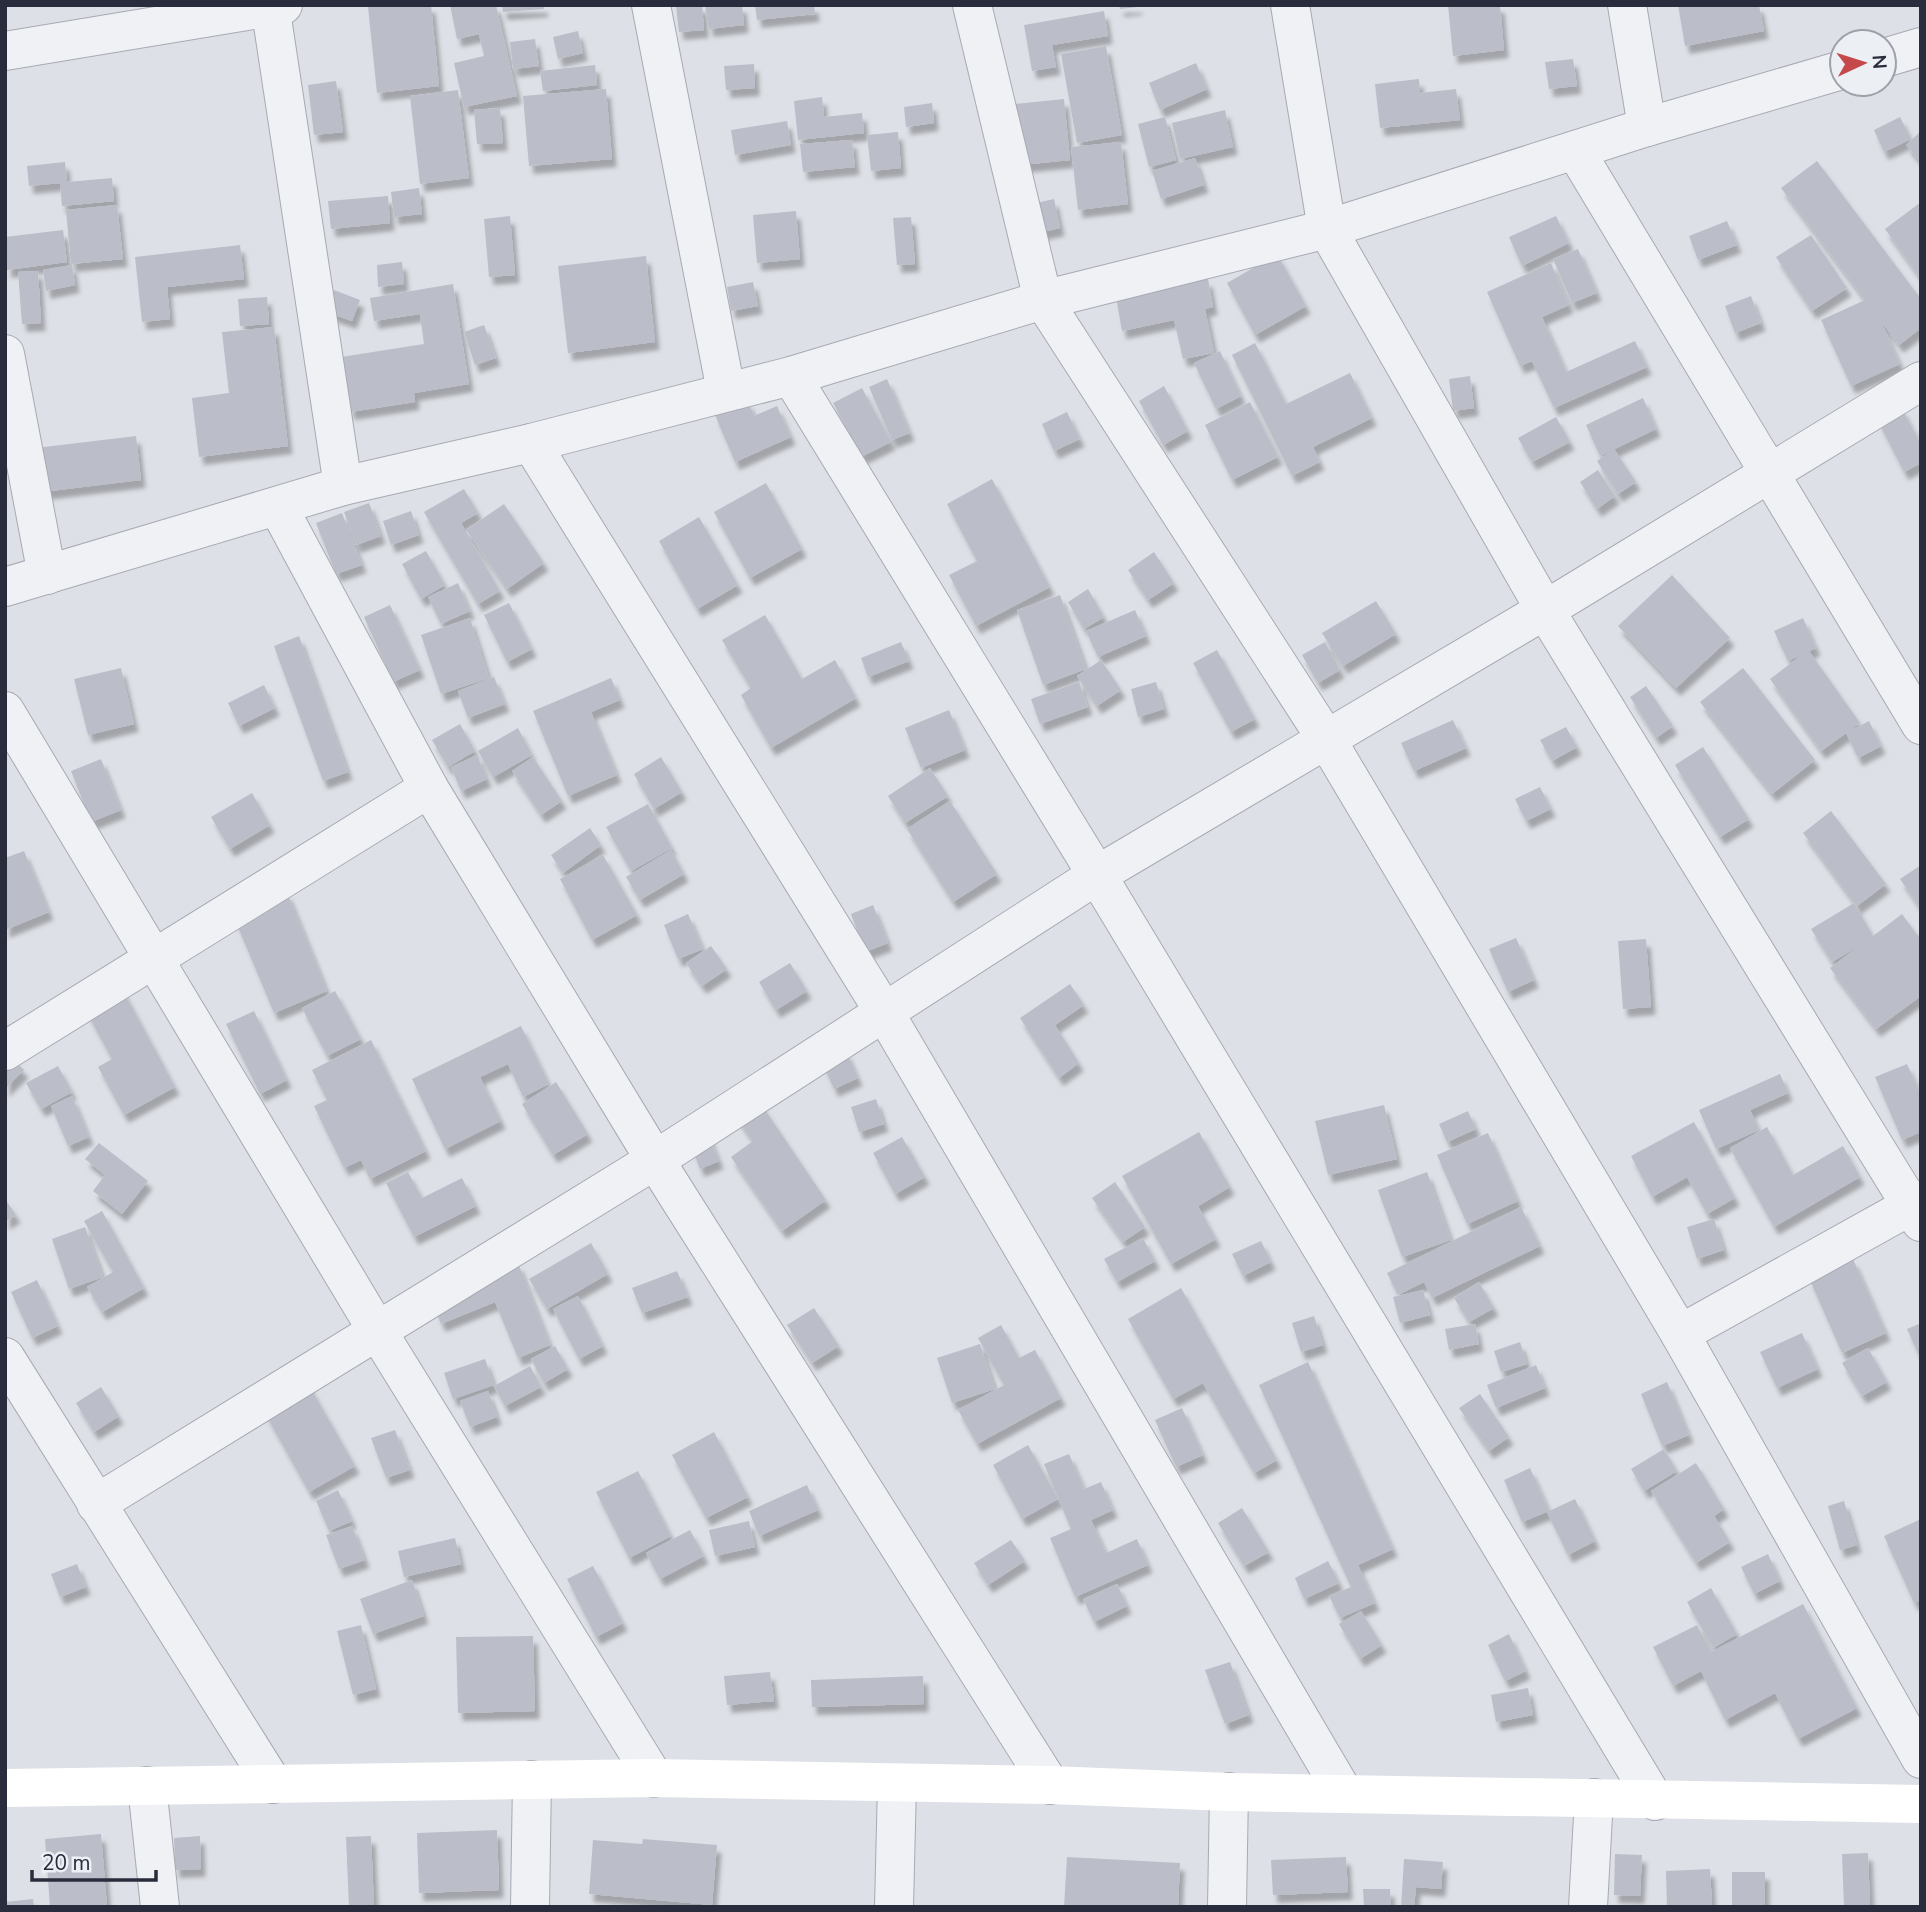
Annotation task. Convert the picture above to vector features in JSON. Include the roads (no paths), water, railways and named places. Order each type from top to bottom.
[{"type":"street","points":[[651,5],[726,391]]},
{"type":"street","points":[[972,5],[1043,300],[1325,737],[1681,1334],[1921,1759]]},
{"type":"street","points":[[1290,5],[1327,229],[1545,610],[1918,1209],[1681,1334]]},
{"type":"street","points":[[1627,5],[1647,127]]},
{"type":"street","points":[[5,51],[274,6],[343,486]]},
{"type":"street","points":[[1898,54],[1921,47]]},
{"type":"street","points":[[5,587],[343,486],[531,443],[791,376],[1043,300],[1327,229],[1647,127],[1828,74]]},
{"type":"street","points":[[1575,150],[1921,725]]},
{"type":"street","points":[[5,354],[47,575]]},
{"type":"street","points":[[791,376],[1097,875],[1655,1801]]},
{"type":"street","points":[[96,1504],[655,1160],[883,1010],[1097,875],[1325,737],[1545,610],[1769,471],[1921,381]]},
{"type":"street","points":[[531,443],[883,1010],[1343,1792]]},
{"type":"street","points":[[278,507],[429,788],[655,1160],[1050,1785]]},
{"type":"street","points":[[5,711],[378,1332],[654,1778]]},
{"type":"street","points":[[5,1051],[429,788]]},
{"type":"street","points":[[5,1357],[273,1784]]},
{"type":"street","points":[[5,1788],[654,1778],[1655,1801],[1921,1804]]},
{"type":"street","points":[[530,1907],[532,1780]]},
{"type":"street","points":[[894,1907],[897,1784]]},
{"type":"street","points":[[147,1786],[160,1907]]},
{"type":"street","points":[[1227,1907],[1229,1792]]},
{"type":"street","points":[[1588,1907],[1594,1798]]}]
